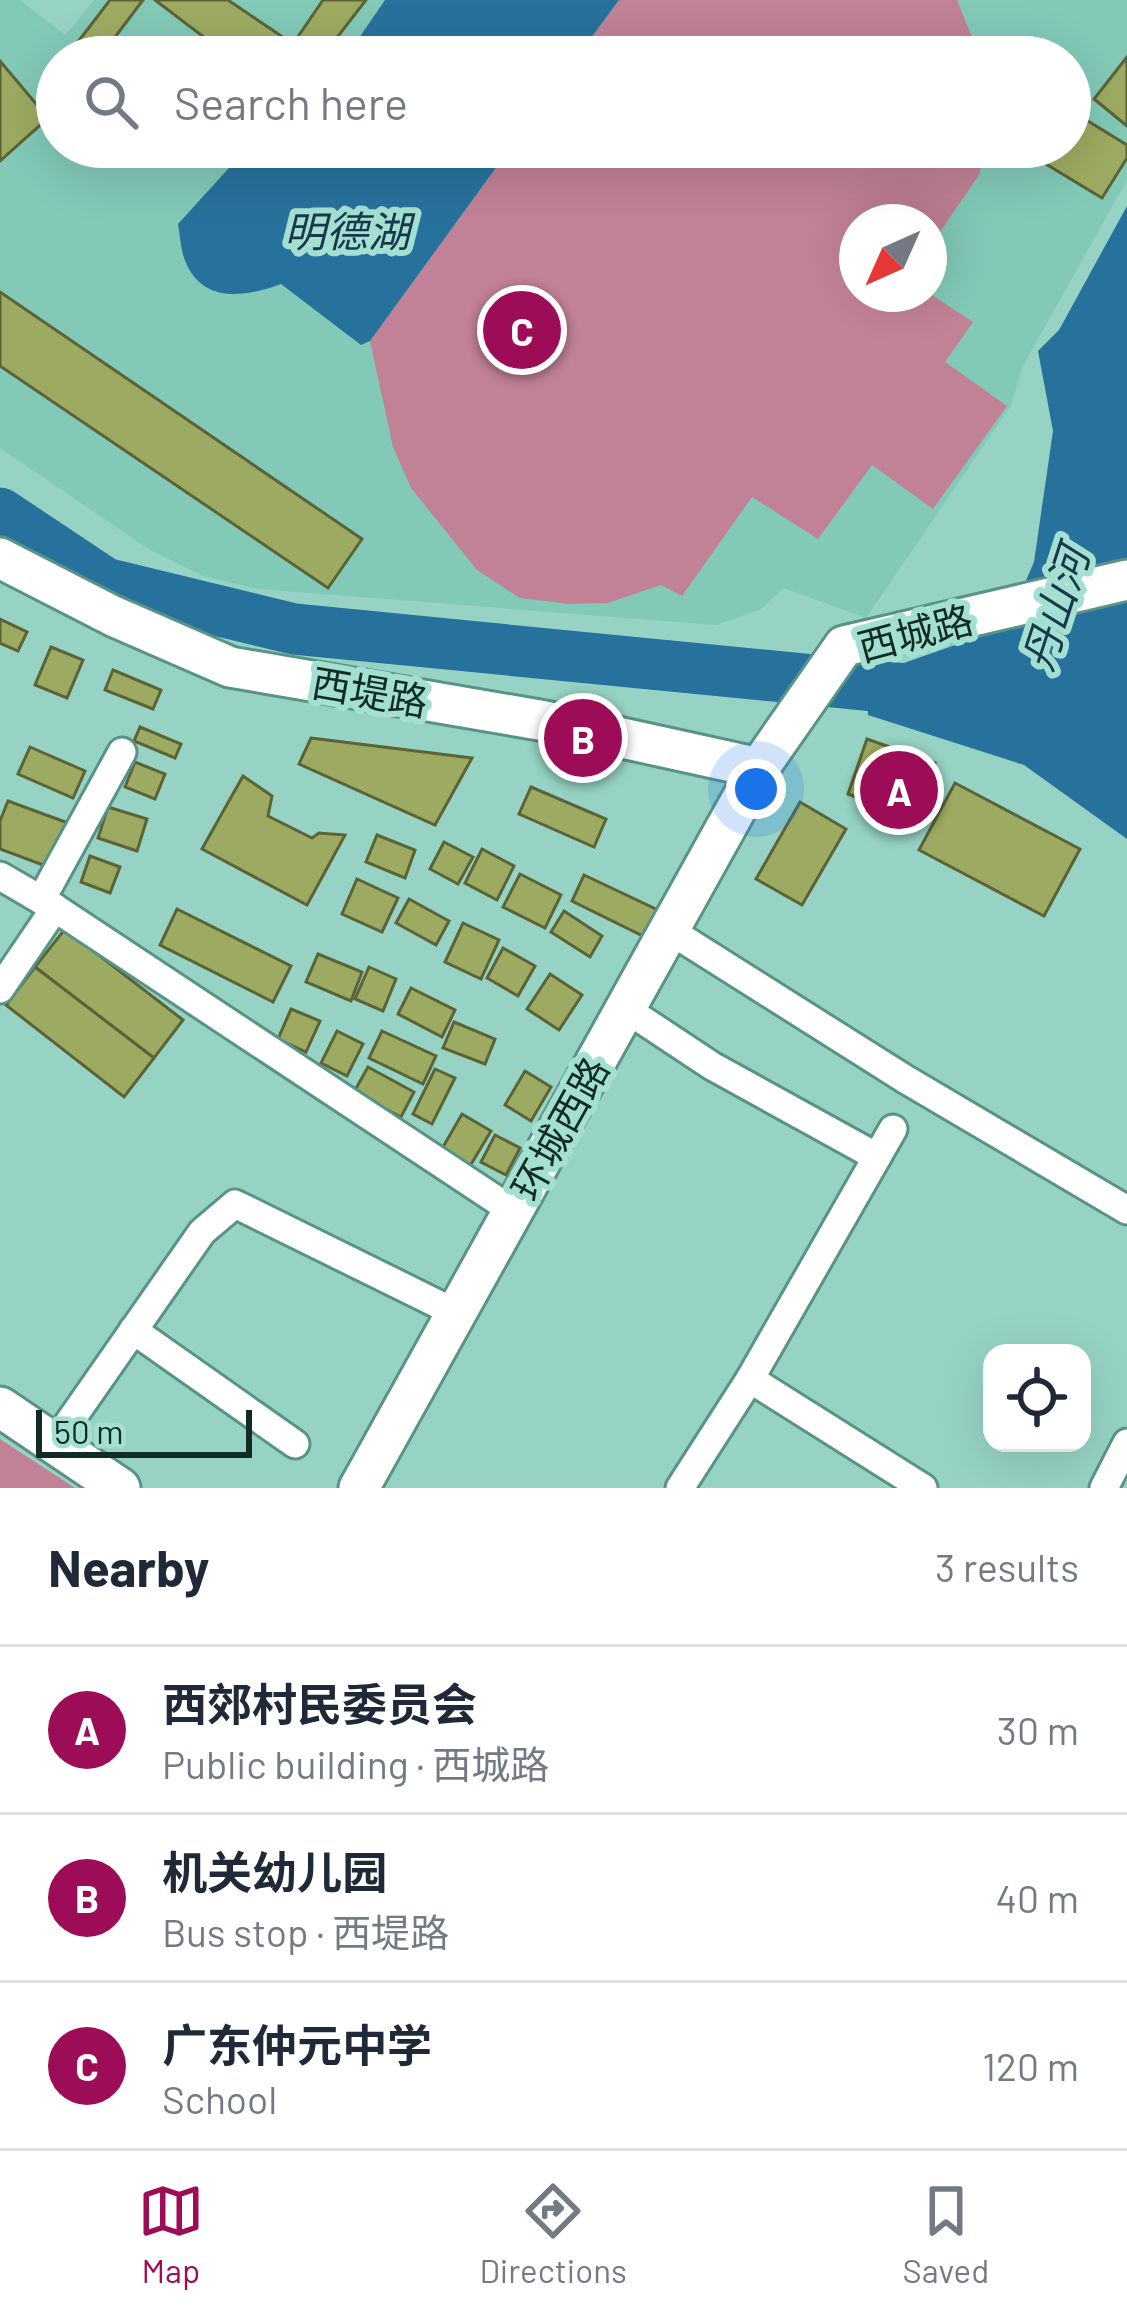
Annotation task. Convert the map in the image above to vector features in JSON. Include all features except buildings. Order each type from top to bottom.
[{"type":"street","name":"西堤路","points":[[0,558],[113,616],[230,667],[544,721],[760,767]]},
{"type":"street","name":"西城路","points":[[760,767],[844,646],[1127,580]]},
{"type":"street","points":[[0,989],[48,904],[122,752]]},
{"type":"street","name":"环城西路","points":[[359,1488],[760,767]]},
{"type":"street","points":[[0,876],[513,1211]]},
{"type":"street","points":[[669,930],[905,1079],[1127,1210]]},
{"type":"street","points":[[626,1009],[712,1066],[877,1157]]},
{"type":"street","points":[[680,1488],[750,1379],[893,1130]]},
{"type":"street","points":[[54,1444],[202,1232],[235,1204],[456,1312]]},
{"type":"street","points":[[134,1330],[295,1444]]},
{"type":"street","points":[[750,1379],[923,1488]]},
{"type":"street","points":[[0,1407],[120,1488]]},
{"type":"street","points":[[1104,1488],[1127,1443]]},
{"type":"shaded area","points":[[0,0],[20,0],[65,35],[94,0],[1127,0],[1127,180],[1023,366],[1010,407],[866,618],[784,588],[761,609],[716,625],[258,589],[203,576],[150,550],[0,448]]},
{"type":"shaded area","points":[[619,0],[957,0],[972,36],[592,36]]},
{"type":"shaded area","points":[[496,168],[981,168],[947,222],[947,204],[839,204],[839,312],[947,312],[947,305],[973,322],[945,362],[1007,406],[933,509],[872,465],[818,539],[752,497],[682,596],[661,585],[608,603],[570,604],[520,598],[477,570],[411,488],[393,447],[370,341]]},
{"type":"shaded area","points":[[0,1439],[75,1488],[0,1488]]},
{"type":"water","points":[[385,0],[619,0],[592,36],[360,36]]},
{"type":"water","name":"明德湖","points":[[229,168],[496,168],[370,341],[361,345],[281,284],[242,294],[204,286],[186,263],[178,224]]},
{"type":"water","name":"丹山河","points":[[1127,206],[1127,839],[1024,765],[868,715],[867,664],[904,663],[1006,627],[1034,562],[1053,431],[1038,351],[1059,330]]},
{"type":"waterway","points":[[0,513],[105,583],[294,629],[935,692]]},
{"type":"place","name":"广东仲元中学","points":[[522,330]]},
{"type":"place","name":"机关幼儿园","points":[[583,738]]},
{"type":"place","name":"西郊村民委员会","points":[[899,790]]}]
